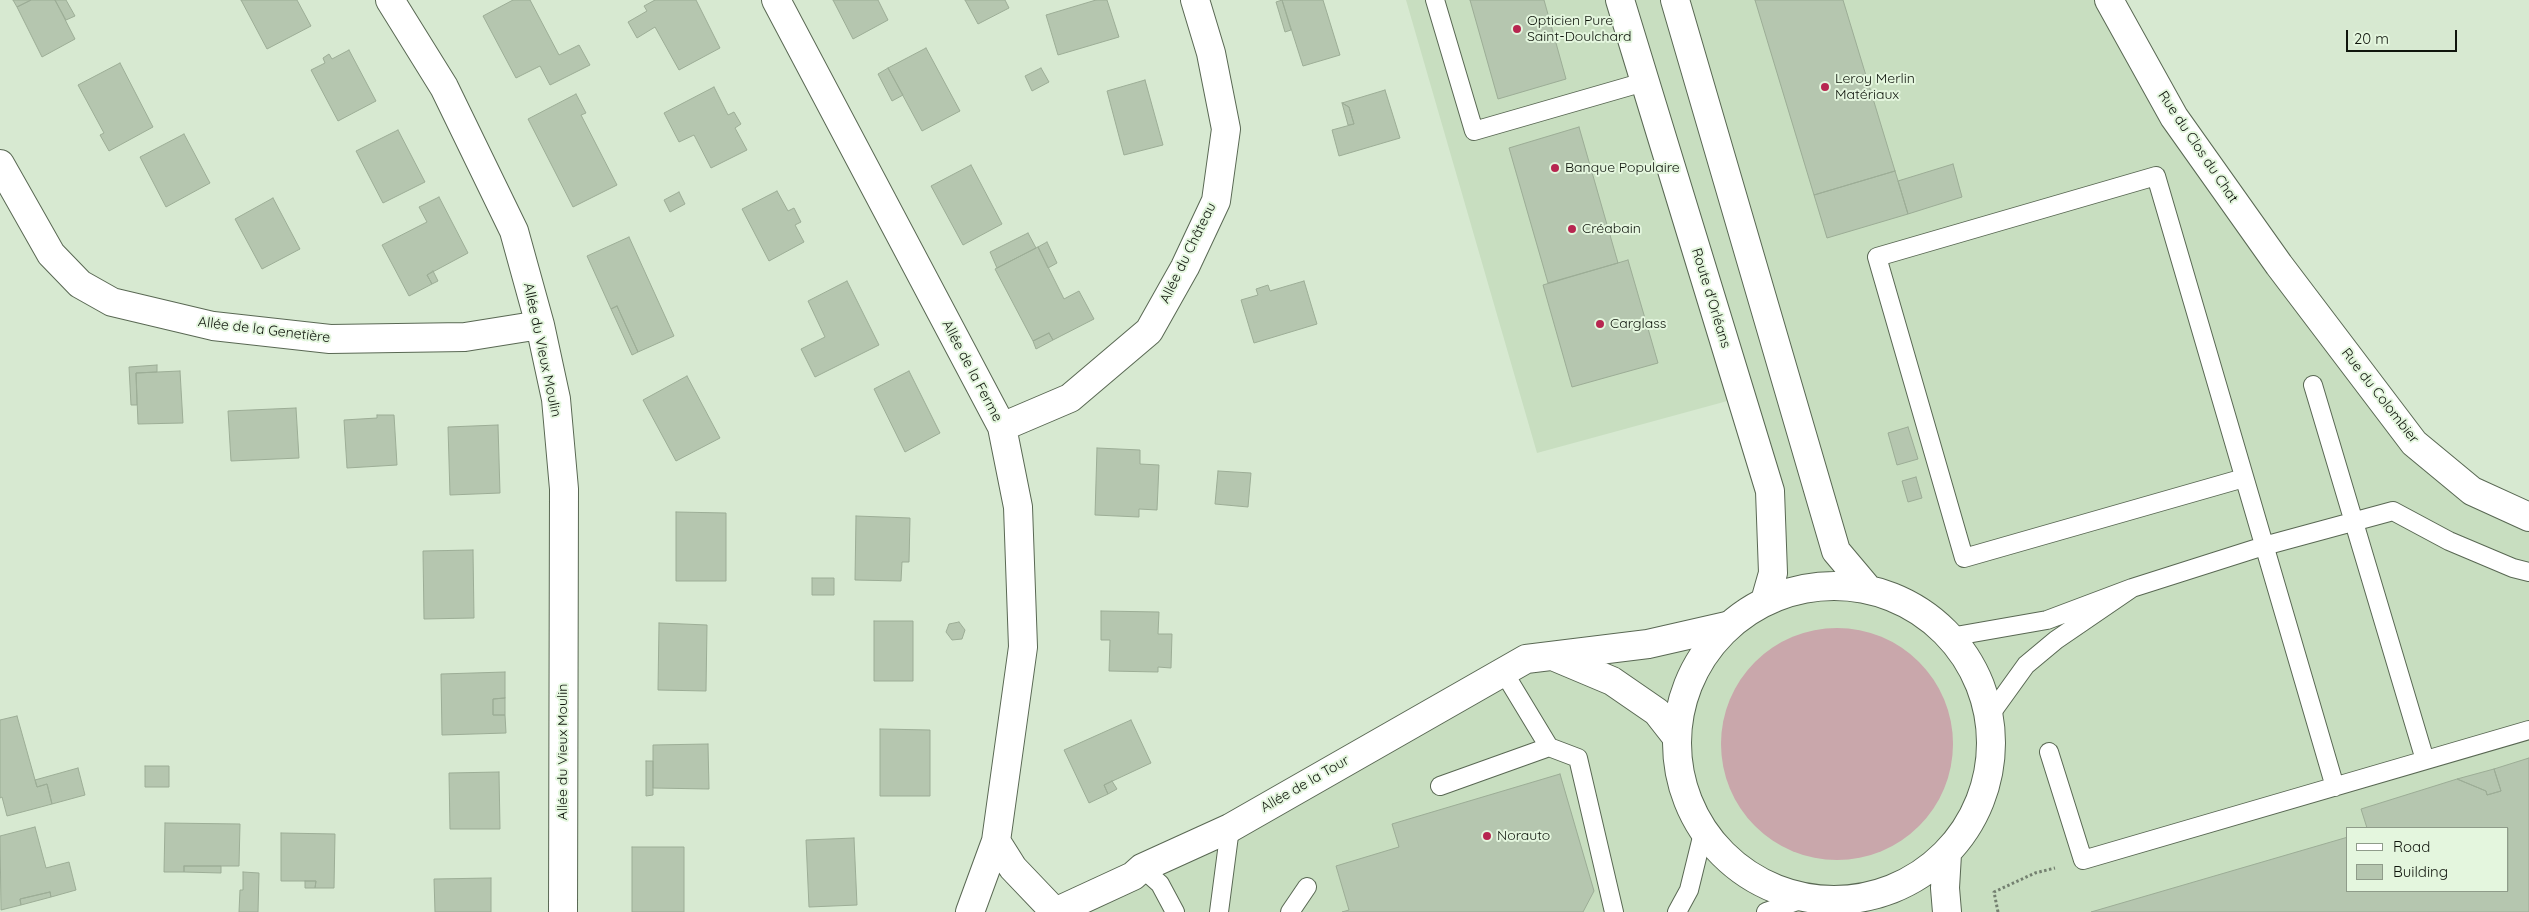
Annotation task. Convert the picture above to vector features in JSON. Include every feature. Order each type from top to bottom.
[{"type":"street","name":"Allée du Vieux Moulin","points":[[390,0],[444,87],[514,230],[540,325],[556,399],[564,489],[563,912]]},
{"type":"street","name":"Allée de la Ferme","points":[[776,0],[1002,427],[1018,506],[1023,647],[996,841],[970,912]]},
{"type":"street","name":"Allée du Château","points":[[1002,427],[1070,398],[1149,330],[1184,267],[1216,200],[1226,129],[1211,53],[1195,0]]},
{"type":"street","name":"Route d'Orléans","points":[[1620,0],[1770,490],[1773,573],[1765,601]]},
{"type":"street","points":[[1675,0],[1836,551],[1868,589]]},
{"type":"street","name":"Rue du Clos du Chat","points":[[2110,0],[2174,117],[2278,264]]},
{"type":"street","name":"Allée de la Genetière","points":[[0,164],[51,254],[80,284],[112,302],[213,326],[330,339],[465,337],[540,325]]},
{"type":"street","name":"Rue du Colombier","points":[[2278,264],[2414,443],[2472,491],[2529,518]]},
{"type":"street","points":[[1812,587],[1868,589],[1920,611],[1950,637],[1979,675],[1990,715],[1991,762],[1975,814],[1947,854],[1904,885],[1857,906],[1803,898],[1769,888],[1732,865],[1703,834],[1681,786],[1675,735],[1686,685],[1702,654],[1728,626],[1765,601],[1812,587]]},
{"type":"street","name":"Allée de la Tour","points":[[1055,912],[1133,876],[1142,868],[1230,828],[1503,670],[1526,660],[1664,641],[1728,626]]},
{"type":"street","points":[[1553,656],[1612,681],[1657,712],[1675,735]]},
{"type":"street","points":[[996,841],[1012,868],[1055,912]]},
{"type":"street","points":[[1947,854],[1945,888],[1948,912]]},
{"type":"lane","points":[[1435,0],[1474,132],[1644,82]]},
{"type":"lane","points":[[2244,478],[1964,558],[1877,257],[2156,176],[2264,546],[2334,787]]},
{"type":"lane","points":[[2313,385],[2425,760]]},
{"type":"lane","points":[[1950,637],[2047,620],[2132,588],[2264,546],[2393,511],[2449,541],[2513,568],[2529,572]]},
{"type":"lane","points":[[1990,715],[2026,665],[2056,640],[2132,588]]},
{"type":"lane","points":[[1503,670],[1549,747],[1578,758],[1614,912]]},
{"type":"lane","points":[[2049,752],[2083,860],[2529,730]]},
{"type":"lane","points":[[1440,786],[1549,747]]},
{"type":"lane","points":[[1219,912],[1230,828]]},
{"type":"lane","points":[[1677,912],[1689,890],[1703,834]]},
{"type":"lane","points":[[1142,868],[1160,884],[1175,912]]},
{"type":"lane","points":[[1290,912],[1307,887]]},
{"type":"lane","points":[[1766,912],[1803,898]]},
{"type":"path","points":[[1998,912],[1994,892],[2035,873],[2083,860]]},
{"type":"shaded area","points":[[1406,0],[2109,0],[2414,443],[2529,517],[2529,912],[1055,912],[1503,671],[1727,626],[1765,601],[1773,573],[1742,397],[1537,453]]},
{"type":"shaded area","points":[[1837,628],[1871,633],[1881,637],[1901,648],[1919,662],[1933,680],[1944,700],[1948,710],[1953,744],[1948,778],[1944,788],[1933,808],[1919,826],[1901,840],[1881,851],[1871,855],[1837,860],[1803,855],[1793,851],[1773,840],[1755,826],[1741,808],[1730,788],[1726,778],[1721,744],[1726,710],[1730,700],[1741,680],[1755,662],[1773,648],[1793,637],[1803,633]]},
{"type":"building","points":[[13,0],[31,0],[17,7]]},
{"type":"building","points":[[31,0],[55,0],[75,39],[42,57],[17,7]]},
{"type":"building","points":[[55,0],[66,0],[75,16],[66,20]]},
{"type":"building","points":[[241,0],[297,0],[311,26],[267,49]]},
{"type":"building","points":[[513,0],[530,0],[559,55],[579,45],[590,65],[550,85],[540,66],[516,78],[483,16]]},
{"type":"building","points":[[655,0],[696,0],[720,48],[679,70],[655,27],[637,38],[628,22],[647,11],[644,6]]},
{"type":"building","points":[[833,0],[878,0],[888,20],[853,39]]},
{"type":"building","points":[[965,0],[1005,0],[1009,8],[978,24]]},
{"type":"building","points":[[1096,0],[1107,0],[1119,37],[1058,55],[1046,15]]},
{"type":"building","points":[[1282,0],[1291,30],[1285,32],[1276,2]]},
{"type":"building","points":[[1282,0],[1323,0],[1340,55],[1303,66]]},
{"type":"building","points":[[1470,0],[1544,0],[1566,79],[1498,99]]},
{"type":"building","name":"Leroy Merlin Matériaux","points":[[1755,0],[1843,0],[1895,171],[1814,195]]},
{"type":"building","points":[[926,48],[960,111],[922,131],[888,68]]},
{"type":"building","points":[[349,50],[376,101],[338,121],[311,70],[325,63],[323,58],[329,54],[332,59]]},
{"type":"building","points":[[120,63],[153,127],[109,151],[100,135],[104,133],[78,85]]},
{"type":"building","points":[[888,68],[903,95],[892,101],[878,74]]},
{"type":"building","points":[[1041,68],[1049,82],[1032,91],[1025,76]]},
{"type":"building","points":[[1145,80],[1163,145],[1124,155],[1107,91]]},
{"type":"building","points":[[714,87],[728,115],[734,112],[741,124],[735,128],[747,150],[711,168],[694,135],[679,142],[664,113]]},
{"type":"building","points":[[1385,90],[1400,138],[1339,156],[1332,130],[1354,124],[1349,107],[1342,103]]},
{"type":"building","points":[[576,94],[586,113],[581,115],[617,185],[573,207],[528,119]]},
{"type":"building","points":[[1342,103],[1349,107],[1354,124],[1348,125]]},
{"type":"building","points":[[1579,127],[1618,263],[1548,283],[1509,148]]},
{"type":"building","points":[[398,130],[425,182],[383,203],[356,151]]},
{"type":"building","points":[[184,134],[210,183],[166,207],[140,157]]},
{"type":"building","points":[[1953,164],[1962,197],[1908,214],[1898,181]]},
{"type":"building","points":[[971,165],[1002,224],[963,245],[931,186]]},
{"type":"building","points":[[1895,171],[1908,214],[1827,238],[1814,195]]},
{"type":"building","points":[[777,191],[788,211],[794,208],[801,222],[795,225],[804,242],[769,261],[742,209]]},
{"type":"building","points":[[679,192],[685,204],[670,212],[664,200]]},
{"type":"building","points":[[439,197],[468,253],[427,275],[432,284],[409,296],[382,245],[427,222],[419,207]]},
{"type":"building","points":[[273,198],[300,249],[262,269],[235,219]]},
{"type":"building","points":[[1028,233],[1036,248],[997,268],[990,252]]},
{"type":"building","points":[[629,237],[674,336],[638,352],[617,306],[611,309],[587,256]]},
{"type":"building","points":[[1047,242],[1057,263],[1048,268],[1038,247]]},
{"type":"building","points":[[1038,247],[1064,299],[1079,291],[1094,319],[1053,340],[1049,333],[1033,341],[995,269]]},
{"type":"building","name":"Carglass","points":[[1628,260],[1658,363],[1572,387],[1543,285]]},
{"type":"building","points":[[433,271],[438,281],[432,284],[427,275]]},
{"type":"building","points":[[847,281],[879,345],[815,377],[801,349],[825,337],[808,301]]},
{"type":"building","points":[[1304,281],[1317,324],[1254,343],[1241,300],[1258,295],[1256,289],[1268,285],[1270,291]]},
{"type":"building","points":[[617,306],[638,352],[632,355],[611,309]]},
{"type":"building","points":[[1049,333],[1053,340],[1036,349],[1033,341]]},
{"type":"building","points":[[157,365],[157,372],[136,373],[137,405],[131,405],[129,367]]},
{"type":"building","points":[[180,371],[183,423],[138,424],[136,373]]},
{"type":"building","points":[[909,371],[940,433],[905,452],[874,389]]},
{"type":"building","points":[[687,376],[720,438],[676,461],[643,400]]},
{"type":"building","points":[[296,408],[299,458],[231,461],[228,411]]},
{"type":"building","points":[[377,415],[394,415],[397,465],[347,468],[344,420],[377,418]]},
{"type":"building","points":[[498,425],[500,493],[450,495],[448,427]]},
{"type":"building","points":[[1908,427],[1918,459],[1897,465],[1888,433]]},
{"type":"building","points":[[1097,448],[1140,450],[1140,464],[1159,465],[1157,510],[1139,509],[1139,517],[1095,515]]},
{"type":"building","points":[[1218,471],[1251,473],[1248,507],[1215,504]]},
{"type":"building","points":[[1916,477],[1922,498],[1908,502],[1902,481]]},
{"type":"building","points":[[676,512],[726,513],[726,581],[676,581]]},
{"type":"building","points":[[856,516],[910,518],[909,562],[902,562],[901,581],[855,580]]},
{"type":"building","points":[[473,550],[474,618],[424,619],[423,551]]},
{"type":"building","points":[[812,578],[834,578],[834,595],[812,595]]},
{"type":"building","points":[[1101,611],[1159,612],[1158,634],[1172,634],[1171,668],[1158,667],[1158,672],[1109,671],[1110,640],[1101,640]]},
{"type":"building","points":[[874,621],[913,621],[913,681],[874,681]]},
{"type":"building","points":[[959,622],[965,630],[962,639],[952,640],[946,632],[949,624]]},
{"type":"building","points":[[659,623],[707,625],[706,691],[658,690]]},
{"type":"building","points":[[505,672],[505,698],[493,699],[493,715],[505,715],[506,733],[442,735],[441,674]]},
{"type":"building","points":[[505,698],[505,715],[493,715],[493,699]]},
{"type":"building","points":[[17,716],[37,787],[47,784],[52,804],[7,816],[2,797],[0,798],[0,720]]},
{"type":"building","points":[[1131,720],[1151,763],[1104,785],[1108,794],[1089,803],[1064,750]]},
{"type":"building","points":[[880,729],[930,730],[930,796],[880,796]]},
{"type":"building","points":[[708,744],[709,789],[653,788],[653,745]]},
{"type":"building","points":[[2529,758],[2529,912],[2091,912],[2346,838],[2346,892],[2509,892],[2509,827],[2367,827],[2361,809],[2457,779],[2486,791],[2487,795],[2501,791],[2494,769]]},
{"type":"building","points":[[646,761],[653,761],[653,795],[646,796]]},
{"type":"building","points":[[145,766],[169,766],[169,787],[145,787]]},
{"type":"building","points":[[78,768],[85,795],[52,804],[47,784],[37,787],[35,780]]},
{"type":"building","points":[[2494,769],[2501,791],[2487,795],[2486,791],[2457,779]]},
{"type":"building","points":[[499,772],[500,829],[450,829],[449,773]]},
{"type":"building","name":"Norauto","points":[[1560,774],[1594,891],[1583,912],[1342,912],[1349,910],[1336,866],[1399,847],[1392,824]]},
{"type":"building","points":[[1112,781],[1117,789],[1108,794],[1104,785]]},
{"type":"building","points":[[165,823],[240,824],[239,866],[184,866],[184,872],[164,872]]},
{"type":"building","points":[[35,827],[46,868],[69,862],[76,890],[51,897],[50,892],[20,899],[21,905],[1,910],[0,836]]},
{"type":"building","points":[[281,833],[335,834],[334,888],[315,888],[316,881],[281,881]]},
{"type":"building","points":[[854,838],[857,905],[809,907],[806,840]]},
{"type":"building","points":[[632,847],[684,847],[684,912],[632,912]]},
{"type":"building","points":[[184,866],[221,866],[221,873],[184,872]]},
{"type":"building","points":[[243,872],[259,873],[258,912],[239,912],[240,890],[243,890]]},
{"type":"building","points":[[491,878],[491,912],[435,912],[434,879]]},
{"type":"building","points":[[305,881],[316,881],[315,888],[305,888]]},
{"type":"building","points":[[50,892],[51,897],[21,905],[20,899]]},
{"type":"place","name":"Opticien Pure Saint-Doulchard","points":[[1517,29]]},
{"type":"place","name":"Leroy Merlin Matériaux","points":[[1825,87]]},
{"type":"place","name":"Banque Populaire","points":[[1555,168]]},
{"type":"place","name":"Créabain","points":[[1572,229]]},
{"type":"place","name":"Carglass","points":[[1600,324]]},
{"type":"place","name":"Norauto","points":[[1487,836]]}]
